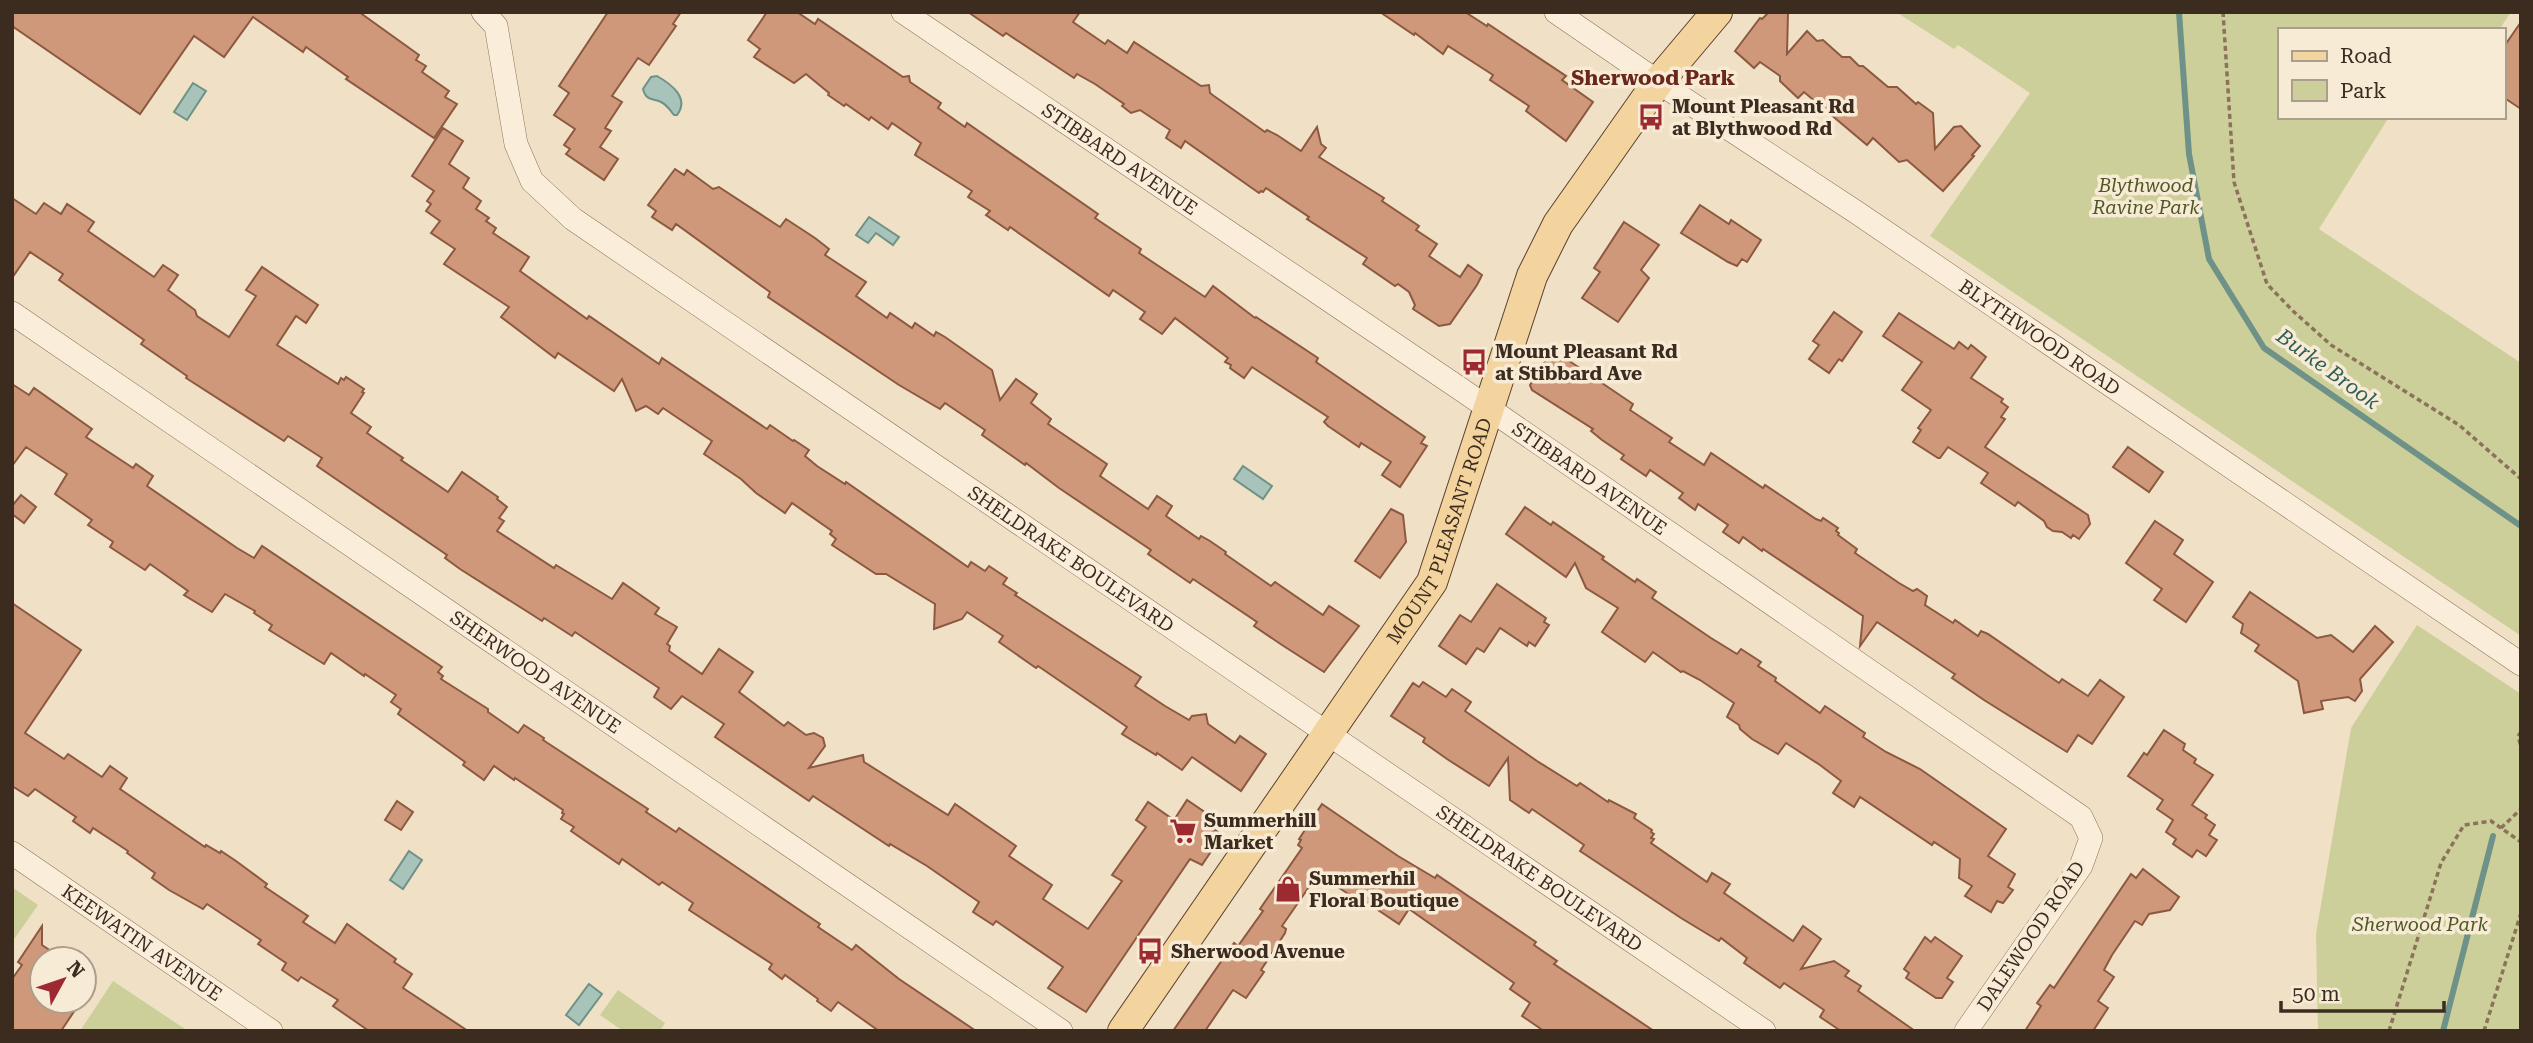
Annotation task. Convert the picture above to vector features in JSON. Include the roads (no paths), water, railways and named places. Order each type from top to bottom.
[{"type":"main road","name":"MOUNT PLEASANT ROAD","points":[[1123,1031],[1432,582],[1532,276],[1546,245],[1673,61],[1717,12]]},
{"type":"street","name":"STIBBARD AVENUE","points":[[903,12],[1490,410],[2081,817],[2091,838]]},
{"type":"street","name":"BLYTHWOOD ROAD","points":[[1556,12],[1856,212],[2521,664]]},
{"type":"street","name":"SHELDRAKE BOULEVARD","points":[[497,17],[516,144],[532,181],[573,219],[1764,1031]]},
{"type":"street","name":"SHERWOOD AVENUE","points":[[12,313],[1061,1031]]},
{"type":"street","name":"DALEWOOD ROAD","points":[[1966,1031],[2081,866],[2091,838]]},
{"type":"street","name":"KEEWATIN AVENUE","points":[[12,853],[271,1031]]},
{"type":"water","points":[[657,76],[673,87],[680,97],[677,115],[663,103],[644,93],[643,89],[651,77]]},
{"type":"water","points":[[193,83],[206,91],[187,120],[174,112]]},
{"type":"water","points":[[869,217],[899,237],[893,245],[876,233],[868,243],[856,235]]},
{"type":"water","points":[[1243,466],[1272,486],[1263,499],[1234,479]]},
{"type":"water","points":[[409,851],[422,860],[403,889],[390,880]]},
{"type":"water","points":[[589,984],[602,994],[579,1025],[566,1015]]},
{"type":"waterway","name":"Burke Brook","points":[[2179,12],[2189,154],[2209,259],[2264,348],[2521,526]]},
{"type":"waterway","name":"Burke Brook","points":[[2443,1031],[2493,836]]},
{"type":"place","name":"Mount Pleasant Rd at Blythwood Rd","points":[[1651,117]]},
{"type":"place","name":"Mount Pleasant Rd at Stibbard Ave","points":[[1474,362]]},
{"type":"place","name":"Summerhill Market","points":[[1183,831]]},
{"type":"place","name":"Summerhil Floral Boutique","points":[[1288,889]]},
{"type":"place","name":"Sherwood Avenue","points":[[1150,951]]},
{"type":"district","name":"Sherwood Park","points":[[1653,78]]},
{"type":"park label","name":"Blythwood Ravine Park","points":[[2146,196]]}]
